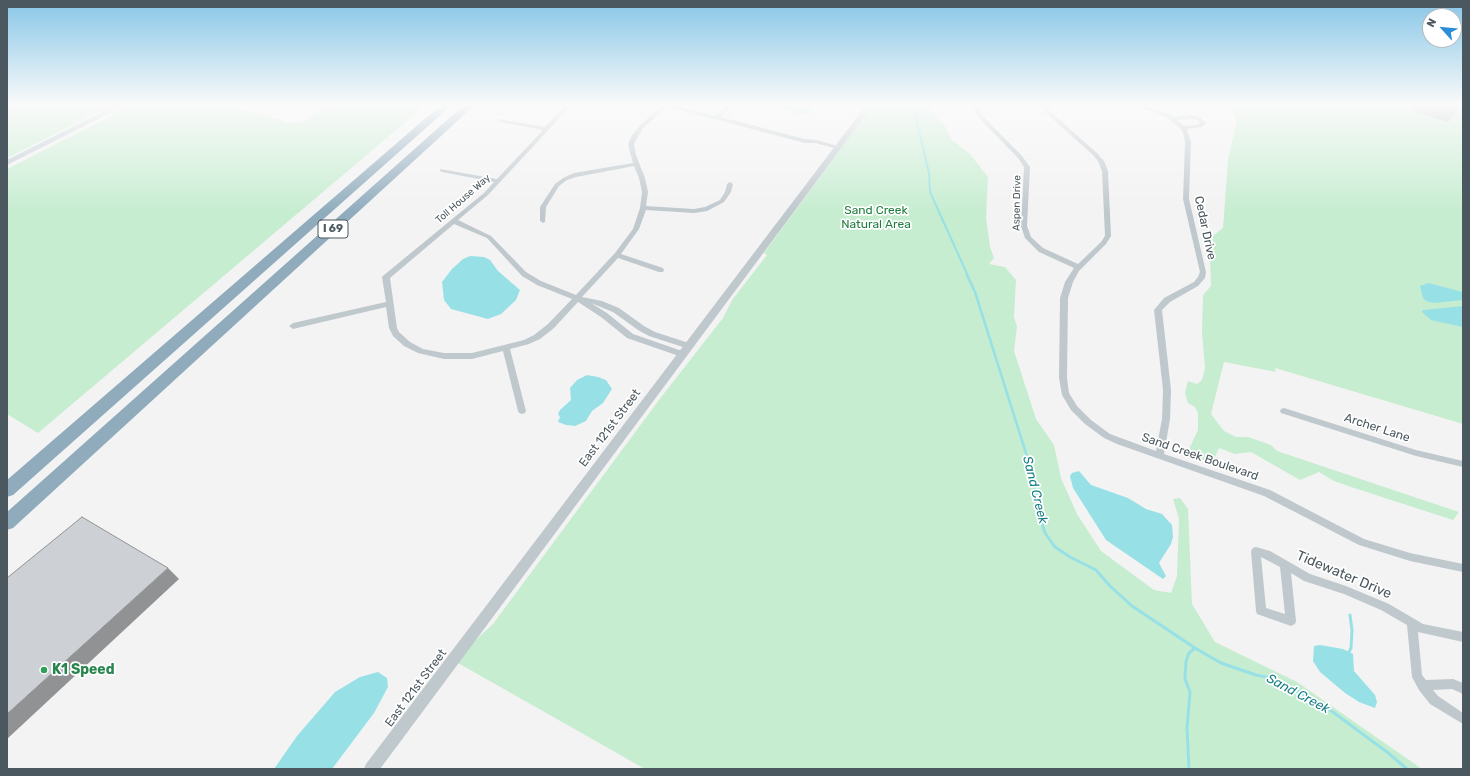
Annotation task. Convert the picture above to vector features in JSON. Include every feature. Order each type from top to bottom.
[{"type":"highway","name":"I 69","points":[[7,490],[407,140]]},
{"type":"highway","name":"I 69","points":[[7,523],[431,140]]},
{"type":"main road","points":[[7,163],[52,140]]},
{"type":"street","name":"Toll House Way","points":[[389,304],[386,277],[454,221],[498,182],[537,140]]},
{"type":"street","points":[[293,326],[389,304],[393,328],[396,334],[407,344],[420,351],[444,356],[462,357],[506,348],[537,337],[551,326],[617,255],[632,236],[639,222],[645,200],[644,185],[631,147],[633,140]]},
{"type":"street","points":[[802,140],[813,145],[837,149]]},
{"type":"street","name":"East 121st Street","points":[[371,769],[844,140]]},
{"type":"street","name":"Aspen Drive","points":[[1003,140],[1020,157],[1026,167],[1024,226],[1028,238],[1041,250],[1079,267]]},
{"type":"street","name":"Sand Creek Boulevard","points":[[1079,140],[1100,161],[1105,171],[1108,236],[1104,243],[1079,267],[1069,282],[1063,307],[1063,378],[1065,393],[1074,408],[1102,432],[1120,442],[1267,492],[1321,522],[1368,544],[1410,557],[1463,568]]},
{"type":"street","name":"Cedar Drive","points":[[1159,456],[1166,419],[1167,390],[1158,310],[1167,300],[1196,284],[1201,278],[1203,272],[1186,199],[1188,140]]},
{"type":"street","points":[[543,221],[543,207],[557,185],[565,179],[574,175],[636,164]]},
{"type":"street","points":[[442,170],[498,182]]},
{"type":"street","points":[[643,208],[694,210],[707,209],[716,206],[722,201],[728,192],[730,184]]},
{"type":"street","points":[[454,221],[489,237],[524,274],[532,279],[552,289],[577,298],[599,303],[616,310],[652,334],[689,346]]},
{"type":"street","points":[[617,255],[662,270]]},
{"type":"street","points":[[577,298],[604,315],[630,336],[682,354]]},
{"type":"street","points":[[506,348],[522,411]]},
{"type":"street","name":"Archer Lane","points":[[1284,411],[1416,453],[1463,464]]},
{"type":"street","name":"Tidewater Drive","points":[[1285,566],[1291,621],[1261,612],[1256,551],[1267,554],[1307,578],[1346,590],[1386,607],[1412,624],[1430,631],[1463,637]]},
{"type":"street","points":[[1412,624],[1415,670],[1417,677],[1434,700],[1463,720]]},
{"type":"street","points":[[1423,686],[1453,684],[1463,689]]},
{"type":"green space","points":[[7,140],[43,140],[7,158]]},
{"type":"green space","points":[[63,140],[384,140],[38,433],[7,414],[7,169]]},
{"type":"green space","name":"Sand Creek Natural Area","points":[[847,140],[953,140],[970,154],[988,177],[986,218],[990,247],[994,258],[989,264],[1005,267],[1016,280],[1014,317],[1017,327],[1014,351],[1036,419],[1054,445],[1061,478],[1077,514],[1101,551],[1154,590],[1171,593],[1177,576],[1179,519],[1173,499],[1180,498],[1188,509],[1192,604],[1215,642],[1297,682],[1422,769],[645,769],[458,663],[466,649],[493,624],[662,396],[723,318],[732,300],[767,255],[764,253]]},
{"type":"green space","points":[[1232,140],[1463,140],[1463,424],[1275,368],[1276,372],[1224,362],[1211,414],[1224,431],[1236,437],[1248,437],[1271,445],[1277,451],[1459,512],[1453,520],[1334,481],[1319,472],[1300,480],[1251,452],[1235,454],[1219,448],[1211,466],[1189,449],[1198,430],[1198,413],[1195,407],[1188,403],[1185,393],[1188,381],[1197,384],[1202,380],[1205,368],[1202,333],[1203,295],[1211,286],[1210,259],[1213,236],[1223,228],[1228,159]]},
{"type":"water","points":[[470,256],[484,257],[490,260],[498,271],[520,290],[516,300],[501,314],[488,319],[451,309],[444,300],[442,282],[452,269],[463,259]]},
{"type":"water","points":[[1428,283],[1463,292],[1463,300],[1434,303],[1426,301],[1423,298],[1420,286]]},
{"type":"water","points":[[1463,306],[1463,327],[1431,320],[1422,312],[1423,310]]},
{"type":"water","points":[[587,375],[606,380],[612,389],[603,403],[592,411],[586,421],[575,426],[558,422],[560,417],[558,414],[560,410],[571,400],[570,388],[577,380]]},
{"type":"water","points":[[1079,471],[1091,485],[1128,498],[1146,509],[1162,514],[1172,525],[1173,537],[1171,544],[1159,563],[1166,576],[1163,579],[1106,540],[1073,488],[1070,476],[1072,473]]},
{"type":"water","points":[[1320,645],[1343,649],[1353,654],[1354,671],[1375,695],[1377,702],[1375,708],[1359,702],[1345,693],[1320,672],[1313,661],[1314,646]]},
{"type":"water","points":[[378,672],[387,678],[388,687],[374,713],[332,769],[274,769],[297,736],[335,692],[360,677]]},
{"type":"building","name":"K1 Speed","points":[[82,517],[168,568],[7,714],[7,578]]},
{"type":"waterway","name":"Sand Creek","points":[[921,140],[929,173],[930,192],[968,276]]},
{"type":"waterway","name":"Sand Creek","points":[[967,275],[975,292],[1030,466],[1036,495]]},
{"type":"waterway","name":"Sand Creek","points":[[1035,494],[1045,533],[1055,547],[1070,557],[1096,570],[1110,586],[1132,606],[1195,648]]},
{"type":"waterway","points":[[1349,652],[1351,648],[1352,630],[1350,615]]},
{"type":"waterway","points":[[1189,769],[1187,728],[1190,692],[1185,679],[1186,661],[1189,653],[1195,648]]},
{"type":"waterway","name":"Sand Creek","points":[[1195,648],[1221,663],[1256,675],[1275,679],[1326,707],[1387,752],[1407,769]]},
{"type":"place","name":"K1 Speed","points":[[44,670]]}]
